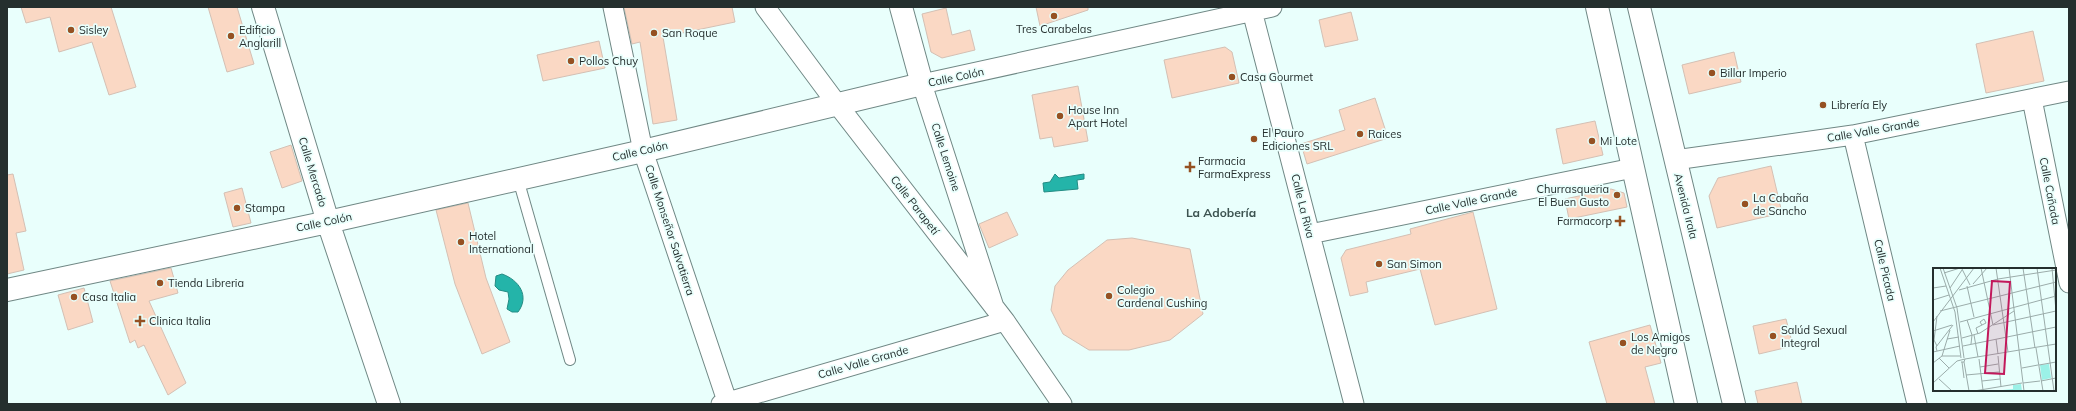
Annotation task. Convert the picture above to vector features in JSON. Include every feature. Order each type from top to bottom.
[{"type":"street","name":"Calle Mercado","points":[[263,7],[328,222],[389,404]]},
{"type":"street","name":"Calle Monseñor Salvatierra","points":[[613,7],[643,151],[725,403]]},
{"type":"street","name":"Calle Parapetí","points":[[764,7],[999,314],[1062,404]]},
{"type":"street","name":"Calle Lemoine","points":[[901,7],[922,84],[999,314]]},
{"type":"street","name":"Calle Colón","points":[[7,290],[328,222],[643,151],[922,84],[1252,9],[1272,7]]},
{"type":"street","points":[[1597,7],[1686,404]]},
{"type":"street","name":"Avenida Irala","points":[[1639,7],[1734,404]]},
{"type":"street","name":"Calle La Riva","points":[[1252,9],[1354,404]]},
{"type":"street","name":"Calle Valle Grande","points":[[1675,160],[1853,135],[2069,91]]},
{"type":"street","name":"Calle Cañada","points":[[2032,99],[2069,283]]},
{"type":"street","name":"Calle Picada","points":[[1853,135],[1917,404]]},
{"type":"street","name":"Calle Valle Grande","points":[[1310,234],[1633,168]]},
{"type":"street","name":"Calle Valle Grande","points":[[725,403],[999,314]]},
{"type":"lane","points":[[518,179],[570,360]]},
{"type":"water","points":[[1055,174],[1059,178],[1084,174],[1084,179],[1077,180],[1078,189],[1044,192],[1043,183],[1050,182]]},
{"type":"water","points":[[502,274],[513,280],[521,289],[523,300],[518,312],[512,312],[507,309],[509,299],[508,292],[499,290],[495,286],[496,276]]},
{"type":"building","points":[[21,7],[111,7],[136,87],[109,95],[92,42],[59,52],[50,17],[26,23]]},
{"type":"building","name":"Edificio Anglarill","points":[[208,7],[237,7],[254,64],[227,72]]},
{"type":"building","points":[[624,7],[732,7],[735,22],[663,37],[677,120],[653,124],[640,42],[632,44]]},
{"type":"building","name":"Tres Carabelas","points":[[1036,7],[1088,7],[1088,10],[1040,26]]},
{"type":"building","points":[[946,8],[952,35],[970,30],[975,50],[942,58],[931,52],[922,14]]},
{"type":"building","points":[[1351,12],[1358,40],[1325,47],[1319,20]]},
{"type":"building","points":[[2033,31],[2044,81],[1986,93],[1976,44]]},
{"type":"building","name":"Pollos Chuy","points":[[599,41],[605,68],[543,81],[537,55]]},
{"type":"building","points":[[1225,47],[1232,52],[1239,83],[1172,98],[1164,60]]},
{"type":"building","name":"Billar Imperio","points":[[1734,52],[1741,82],[1689,94],[1682,65]]},
{"type":"building","name":"House Inn Apart Hotel","points":[[1078,86],[1088,141],[1054,147],[1052,137],[1040,139],[1032,95]]},
{"type":"building","name":"Raices","points":[[1375,98],[1388,138],[1307,164],[1301,144],[1345,130],[1339,110]]},
{"type":"building","points":[[1595,121],[1603,155],[1563,164],[1556,129]]},
{"type":"building","points":[[291,145],[302,181],[282,188],[270,152]]},
{"type":"building","name":"La Cabaña de Sancho","points":[[1771,166],[1782,213],[1717,228],[1709,196],[1718,178]]},
{"type":"building","points":[[13,174],[26,231],[16,233],[24,270],[7,274],[7,175]]},
{"type":"building","name":"Stampa","points":[[242,188],[251,223],[233,227],[224,193]]},
{"type":"building","points":[[1611,189],[1624,193],[1627,207],[1569,219],[1565,199]]},
{"type":"building","name":"Hotel International","points":[[468,203],[486,278],[510,342],[482,354],[455,284],[436,210]]},
{"type":"building","points":[[1007,212],[1018,235],[989,248],[979,224]]},
{"type":"building","points":[[1473,212],[1497,309],[1435,325],[1420,269],[1366,282],[1368,292],[1350,296],[1341,258],[1346,250],[1411,234],[1410,229]]},
{"type":"building","points":[[1132,238],[1190,249],[1203,314],[1170,340],[1129,350],[1089,350],[1063,334],[1051,310],[1055,286],[1068,270],[1107,240]]},
{"type":"building","name":"Clinica Italia","points":[[171,268],[178,293],[149,301],[186,383],[168,395],[144,345],[138,348],[135,340],[130,343],[110,281]]},
{"type":"building","points":[[84,288],[93,322],[68,330],[58,295]]},
{"type":"building","name":"Salúd Sexual Integral","points":[[1786,319],[1793,346],[1759,354],[1753,326]]},
{"type":"building","points":[[1650,325],[1661,363],[1645,367],[1655,404],[1607,404],[1589,342]]},
{"type":"building","points":[[1797,382],[1802,404],[1758,404],[1755,391]]},
{"type":"place","name":"Tres Carabelas","points":[[1054,16]]},
{"type":"place","name":"Sisley","points":[[71,30]]},
{"type":"place","name":"San Roque","points":[[654,33]]},
{"type":"place","name":"Edificio Anglarill","points":[[231,36]]},
{"type":"place","name":"Pollos Chuy","points":[[571,61]]},
{"type":"place","name":"Billar Imperio","points":[[1712,73]]},
{"type":"place","name":"Casa Gourmet","points":[[1232,77]]},
{"type":"place","name":"Librería Ely","points":[[1823,105]]},
{"type":"place","name":"House Inn Apart Hotel","points":[[1060,116]]},
{"type":"place","name":"Raices","points":[[1360,134]]},
{"type":"place","name":"El Pauro Ediciones SRL","points":[[1254,139]]},
{"type":"place","name":"Mi Lote","points":[[1592,141]]},
{"type":"place","name":"Farmacia FarmaExpress","points":[[1190,167]]},
{"type":"place","name":"Churrasqueria El Buen Gusto","points":[[1617,195]]},
{"type":"place","name":"La Cabaña de Sancho","points":[[1745,204]]},
{"type":"place","name":"Stampa","points":[[237,208]]},
{"type":"place","name":"Farmacorp","points":[[1620,221]]},
{"type":"place","name":"Hotel International","points":[[461,242]]},
{"type":"place","name":"San Simon","points":[[1379,264]]},
{"type":"place","name":"Tienda Libreria","points":[[160,283]]},
{"type":"place","name":"Colegio Cardenal Cushing","points":[[1109,296]]},
{"type":"place","name":"Casa Italia","points":[[74,297]]},
{"type":"place","name":"Clinica Italia","points":[[140,321]]},
{"type":"place","name":"Salúd Sexual Integral","points":[[1773,336]]},
{"type":"place","name":"Los Amigos de Negro","points":[[1623,343]]},
{"type":"district","name":"La Adobería","points":[[1221,213]]}]
